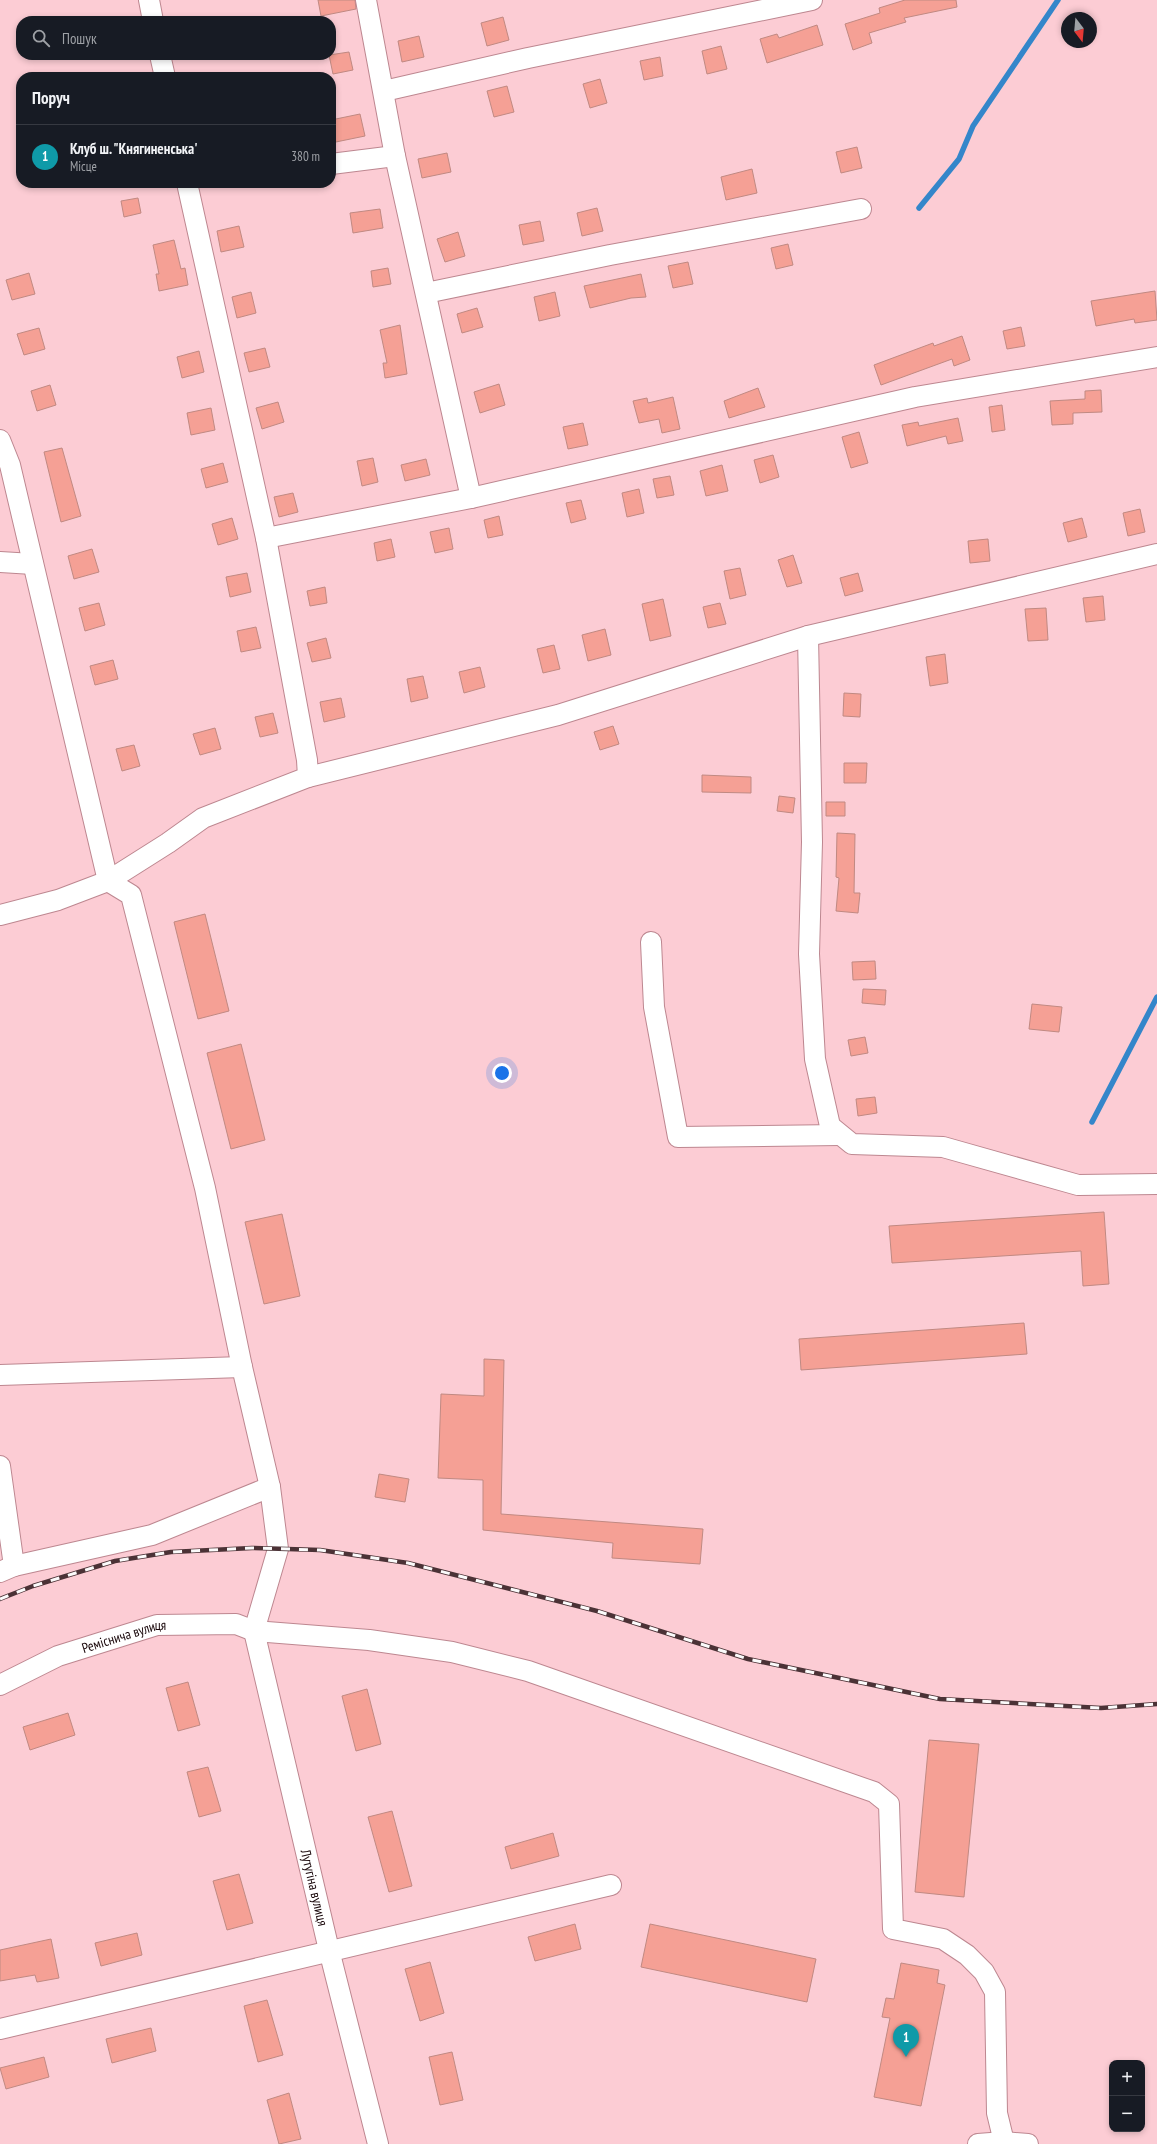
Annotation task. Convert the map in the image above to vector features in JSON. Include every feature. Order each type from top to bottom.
[{"type":"street","points":[[149,0],[152,16]]},
{"type":"street","points":[[366,0],[395,156],[471,498]]},
{"type":"street","points":[[384,91],[528,58],[812,0]]},
{"type":"street","points":[[161,60],[164,72]]},
{"type":"street","points":[[336,163],[395,156]]},
{"type":"street","points":[[188,188],[266,538],[307,760],[308,777]]},
{"type":"street","points":[[426,293],[610,255],[861,209]]},
{"type":"street","points":[[266,538],[471,498],[915,397],[1157,357]]},
{"type":"street","points":[[0,440],[10,465],[108,881],[131,895],[206,1188],[242,1367],[270,1487],[278,1549],[254,1630]]},
{"type":"street","points":[[0,915],[58,900],[108,881],[168,843],[203,818],[308,777],[558,714],[808,636],[1157,554]]},
{"type":"street","points":[[0,562],[33,564]]},
{"type":"street","points":[[808,636],[812,842],[809,954],[815,1059],[830,1126],[852,1144],[943,1147],[1078,1185],[1157,1184]]},
{"type":"street","points":[[651,942],[654,1007],[678,1137],[840,1135]]},
{"type":"street","points":[[0,1375],[242,1367]]},
{"type":"street","points":[[0,1466],[7,1569],[152,1535],[270,1487]]},
{"type":"street","name":"Реміснича вулиця","points":[[0,1685],[58,1656],[157,1626],[236,1624],[254,1630],[369,1640],[452,1652],[528,1671],[874,1792],[889,1804],[893,1928],[943,1939],[967,1955],[984,1972],[995,1992],[997,2113],[1004,2142]]},
{"type":"street","name":"Лутугіна вулиця","points":[[254,1630],[329,1950],[378,2144]]},
{"type":"street","points":[[0,2029],[329,1950],[611,1885]]},
{"type":"street","points":[[978,2144],[1004,2142],[1028,2144]]},
{"type":"building","points":[[318,0],[355,0],[356,9],[321,16]]},
{"type":"building","points":[[905,0],[956,0],[957,7],[904,18],[906,22],[869,33],[872,43],[853,50],[845,24],[880,13],[879,8]]},
{"type":"building","points":[[503,17],[509,40],[487,46],[481,23]]},
{"type":"building","points":[[817,25],[823,45],[767,63],[760,39],[777,34],[779,38]]},
{"type":"building","points":[[419,36],[424,57],[402,62],[398,41]]},
{"type":"building","points":[[721,46],[727,69],[707,74],[702,51]]},
{"type":"building","points":[[349,52],[353,70],[336,73],[336,72],[333,72],[330,60],[336,60],[336,54]]},
{"type":"building","points":[[660,57],[663,76],[644,80],[640,61]]},
{"type":"building","points":[[600,79],[607,103],[590,108],[583,84]]},
{"type":"building","points":[[507,86],[514,112],[494,117],[487,91]]},
{"type":"building","points":[[360,114],[365,136],[336,142],[336,119]]},
{"type":"building","points":[[857,147],[862,168],[841,173],[836,152]]},
{"type":"building","points":[[447,153],[451,172],[422,178],[418,159]]},
{"type":"building","points":[[752,169],[757,193],[726,200],[721,177]]},
{"type":"building","points":[[138,198],[141,213],[124,217],[121,201]]},
{"type":"building","points":[[597,208],[603,231],[582,236],[577,213]]},
{"type":"building","points":[[380,209],[383,228],[353,233],[350,213]]},
{"type":"building","points":[[540,221],[544,241],[523,245],[519,225]]},
{"type":"building","points":[[239,226],[244,247],[221,252],[217,231]]},
{"type":"building","points":[[458,232],[465,256],[445,262],[437,239]]},
{"type":"building","points":[[174,240],[181,269],[185,268],[188,285],[159,291],[156,274],[159,274],[153,245]]},
{"type":"building","points":[[788,244],[793,265],[776,269],[771,248]]},
{"type":"building","points":[[688,262],[693,284],[673,288],[668,266]]},
{"type":"building","points":[[388,268],[391,284],[373,287],[371,271]]},
{"type":"building","points":[[29,273],[35,294],[12,300],[6,280]]},
{"type":"building","points":[[641,274],[646,297],[631,298],[590,308],[584,286]]},
{"type":"building","points":[[1155,291],[1157,320],[1135,323],[1134,319],[1096,326],[1091,301]]},
{"type":"building","points":[[251,292],[256,313],[237,318],[232,297]]},
{"type":"building","points":[[555,292],[560,316],[539,321],[534,297]]},
{"type":"building","points":[[477,308],[483,327],[462,333],[457,314]]},
{"type":"building","points":[[400,325],[407,374],[385,378],[383,363],[387,363],[380,330]]},
{"type":"building","points":[[1021,327],[1025,346],[1007,349],[1003,331]]},
{"type":"building","points":[[39,328],[45,349],[24,355],[17,334]]},
{"type":"building","points":[[962,336],[970,360],[954,366],[952,359],[881,385],[874,365],[933,343],[934,346]]},
{"type":"building","points":[[265,348],[270,367],[249,372],[244,353]]},
{"type":"building","points":[[199,351],[204,372],[182,378],[177,357]]},
{"type":"building","points":[[499,384],[505,405],[480,413],[474,392]]},
{"type":"building","points":[[50,385],[56,405],[37,411],[31,391]]},
{"type":"building","points":[[758,388],[765,407],[729,418],[724,401]]},
{"type":"building","points":[[1101,390],[1102,412],[1073,413],[1073,424],[1052,425],[1050,401],[1085,399],[1085,391]]},
{"type":"building","points":[[673,397],[680,429],[662,433],[659,419],[639,423],[633,401],[647,398],[648,403]]},
{"type":"building","points":[[278,402],[284,422],[262,429],[256,408]]},
{"type":"building","points":[[1002,405],[1005,430],[992,432],[989,407]]},
{"type":"building","points":[[211,408],[215,430],[191,435],[187,413]]},
{"type":"building","points":[[958,418],[963,441],[948,444],[946,436],[907,446],[902,425],[918,422],[919,426]]},
{"type":"building","points":[[583,423],[588,445],[568,449],[563,427]]},
{"type":"building","points":[[859,432],[868,463],[851,468],[842,437]]},
{"type":"building","points":[[62,448],[81,516],[61,522],[44,452]]},
{"type":"building","points":[[773,455],[779,477],[760,483],[754,460]]},
{"type":"building","points":[[373,458],[378,482],[362,486],[357,461]]},
{"type":"building","points":[[426,459],[430,475],[405,481],[401,465]]},
{"type":"building","points":[[223,463],[228,482],[206,488],[201,469]]},
{"type":"building","points":[[722,465],[728,491],[706,496],[700,471]]},
{"type":"building","points":[[670,476],[674,495],[657,498],[653,479]]},
{"type":"building","points":[[639,489],[644,513],[627,517],[622,493]]},
{"type":"building","points":[[293,493],[298,512],[279,517],[274,497]]},
{"type":"building","points":[[581,500],[586,519],[571,523],[566,503]]},
{"type":"building","points":[[1140,509],[1145,532],[1128,536],[1123,513]]},
{"type":"building","points":[[499,516],[503,535],[488,538],[484,520]]},
{"type":"building","points":[[232,518],[238,539],[218,545],[212,524]]},
{"type":"building","points":[[1082,518],[1087,537],[1068,542],[1063,523]]},
{"type":"building","points":[[449,528],[453,549],[435,553],[430,532]]},
{"type":"building","points":[[391,539],[395,557],[377,561],[374,543]]},
{"type":"building","points":[[988,539],[990,561],[970,563],[968,541]]},
{"type":"building","points":[[92,549],[99,572],[74,579],[68,556]]},
{"type":"building","points":[[793,555],[802,583],[787,587],[778,560]]},
{"type":"building","points":[[740,568],[746,595],[730,599],[724,571]]},
{"type":"building","points":[[247,573],[251,592],[230,597],[226,577]]},
{"type":"building","points":[[858,573],[863,591],[845,596],[840,578]]},
{"type":"building","points":[[325,587],[327,603],[310,606],[307,591]]},
{"type":"building","points":[[1103,596],[1105,620],[1086,622],[1083,598]]},
{"type":"building","points":[[663,599],[671,636],[650,641],[642,604]]},
{"type":"building","points":[[99,603],[105,625],[85,631],[79,608]]},
{"type":"building","points":[[720,603],[726,624],[708,628],[703,607]]},
{"type":"building","points":[[1046,608],[1048,640],[1028,641],[1025,609]]},
{"type":"building","points":[[256,627],[261,648],[241,652],[237,631]]},
{"type":"building","points":[[605,629],[611,655],[588,661],[582,635]]},
{"type":"building","points":[[326,638],[331,658],[312,662],[307,643]]},
{"type":"building","points":[[554,645],[560,669],[543,673],[537,649]]},
{"type":"building","points":[[945,654],[948,683],[930,686],[926,657]]},
{"type":"building","points":[[113,660],[118,679],[95,685],[90,666]]},
{"type":"building","points":[[480,667],[485,687],[464,693],[459,672]]},
{"type":"building","points":[[423,676],[428,698],[411,702],[407,679]]},
{"type":"building","points":[[844,693],[861,694],[860,717],[843,716]]},
{"type":"building","points":[[341,698],[345,717],[324,722],[320,702]]},
{"type":"building","points":[[273,713],[278,733],[260,737],[255,717]]},
{"type":"building","points":[[613,726],[619,744],[600,750],[594,732]]},
{"type":"building","points":[[215,728],[221,749],[200,755],[193,734]]},
{"type":"building","points":[[134,745],[140,766],[122,771],[116,749]]},
{"type":"building","points":[[844,763],[867,763],[866,783],[844,783]]},
{"type":"building","points":[[702,775],[751,777],[751,793],[702,792]]},
{"type":"building","points":[[779,796],[795,798],[793,813],[777,811]]},
{"type":"building","points":[[826,802],[845,802],[845,816],[826,816]]},
{"type":"building","points":[[837,833],[855,834],[854,893],[860,893],[858,913],[836,911],[839,878],[836,877]]},
{"type":"building","points":[[205,914],[229,1011],[198,1019],[174,922]]},
{"type":"building","points":[[875,961],[876,979],[853,980],[852,962]]},
{"type":"building","points":[[863,989],[886,990],[885,1005],[862,1003]]},
{"type":"building","points":[[1032,1004],[1062,1007],[1059,1032],[1029,1029]]},
{"type":"building","points":[[865,1037],[868,1053],[851,1056],[848,1040]]},
{"type":"building","points":[[241,1044],[265,1140],[231,1149],[207,1053]]},
{"type":"building","points":[[875,1097],[877,1113],[858,1116],[856,1099]]},
{"type":"building","points":[[1104,1212],[1109,1284],[1083,1286],[1081,1251],[892,1263],[889,1226]]},
{"type":"building","points":[[282,1214],[300,1296],[264,1304],[245,1222]]},
{"type":"building","points":[[1024,1323],[1027,1354],[801,1370],[799,1339]]},
{"type":"building","points":[[484,1359],[504,1360],[501,1514],[703,1529],[700,1564],[612,1558],[613,1543],[483,1530],[483,1480],[438,1478],[441,1394],[484,1396]]},
{"type":"building","points":[[379,1474],[409,1479],[405,1502],[375,1497]]},
{"type":"building","points":[[188,1682],[200,1725],[178,1731],[166,1688]]},
{"type":"building","points":[[367,1689],[381,1744],[356,1751],[342,1696]]},
{"type":"building","points":[[68,1713],[75,1735],[30,1750],[23,1727]]},
{"type":"building","points":[[929,1740],[979,1744],[964,1897],[915,1892]]},
{"type":"building","points":[[208,1767],[221,1811],[199,1817],[187,1772]]},
{"type":"building","points":[[392,1811],[412,1886],[389,1892],[368,1817]]},
{"type":"building","points":[[553,1833],[559,1856],[511,1869],[505,1847]]},
{"type":"building","points":[[239,1874],[253,1923],[227,1930],[213,1881]]},
{"type":"building","points":[[575,1924],[581,1949],[535,1961],[528,1937]]},
{"type":"building","points":[[650,1924],[816,1959],[807,2002],[641,1967]]},
{"type":"building","points":[[137,1933],[142,1955],[101,1966],[95,1943]]},
{"type":"building","points":[[51,1939],[59,1978],[37,1982],[35,1975],[0,1981],[0,1950]]},
{"type":"building","points":[[430,1962],[444,2013],[420,2021],[405,1969]]},
{"type":"building","points":[[901,1963],[939,1970],[937,1983],[945,1985],[921,2106],[874,2097],[890,2018],[882,2017],[886,1998],[894,1999]]},
{"type":"building","points":[[267,2000],[283,2055],[258,2062],[244,2006]]},
{"type":"building","points":[[151,2028],[156,2051],[112,2063],[106,2039]]},
{"type":"building","points":[[452,2052],[463,2100],[440,2105],[429,2057]]},
{"type":"building","points":[[44,2057],[49,2077],[6,2089],[0,2068]]},
{"type":"building","points":[[289,2093],[301,2139],[279,2144],[267,2100]]},
{"type":"waterway","points":[[919,208],[959,159],[973,126],[1058,0]]},
{"type":"waterway","points":[[1092,1122],[1157,997]]},
{"type":"railway","points":[[0,1599],[33,1586],[115,1561],[171,1552],[252,1548],[320,1550],[408,1563],[597,1611],[748,1659],[940,1699],[1101,1708],[1157,1704]]},
{"type":"place","name":"Клуб ш. \"Княгиненська'","points":[[906,2057]]}]
